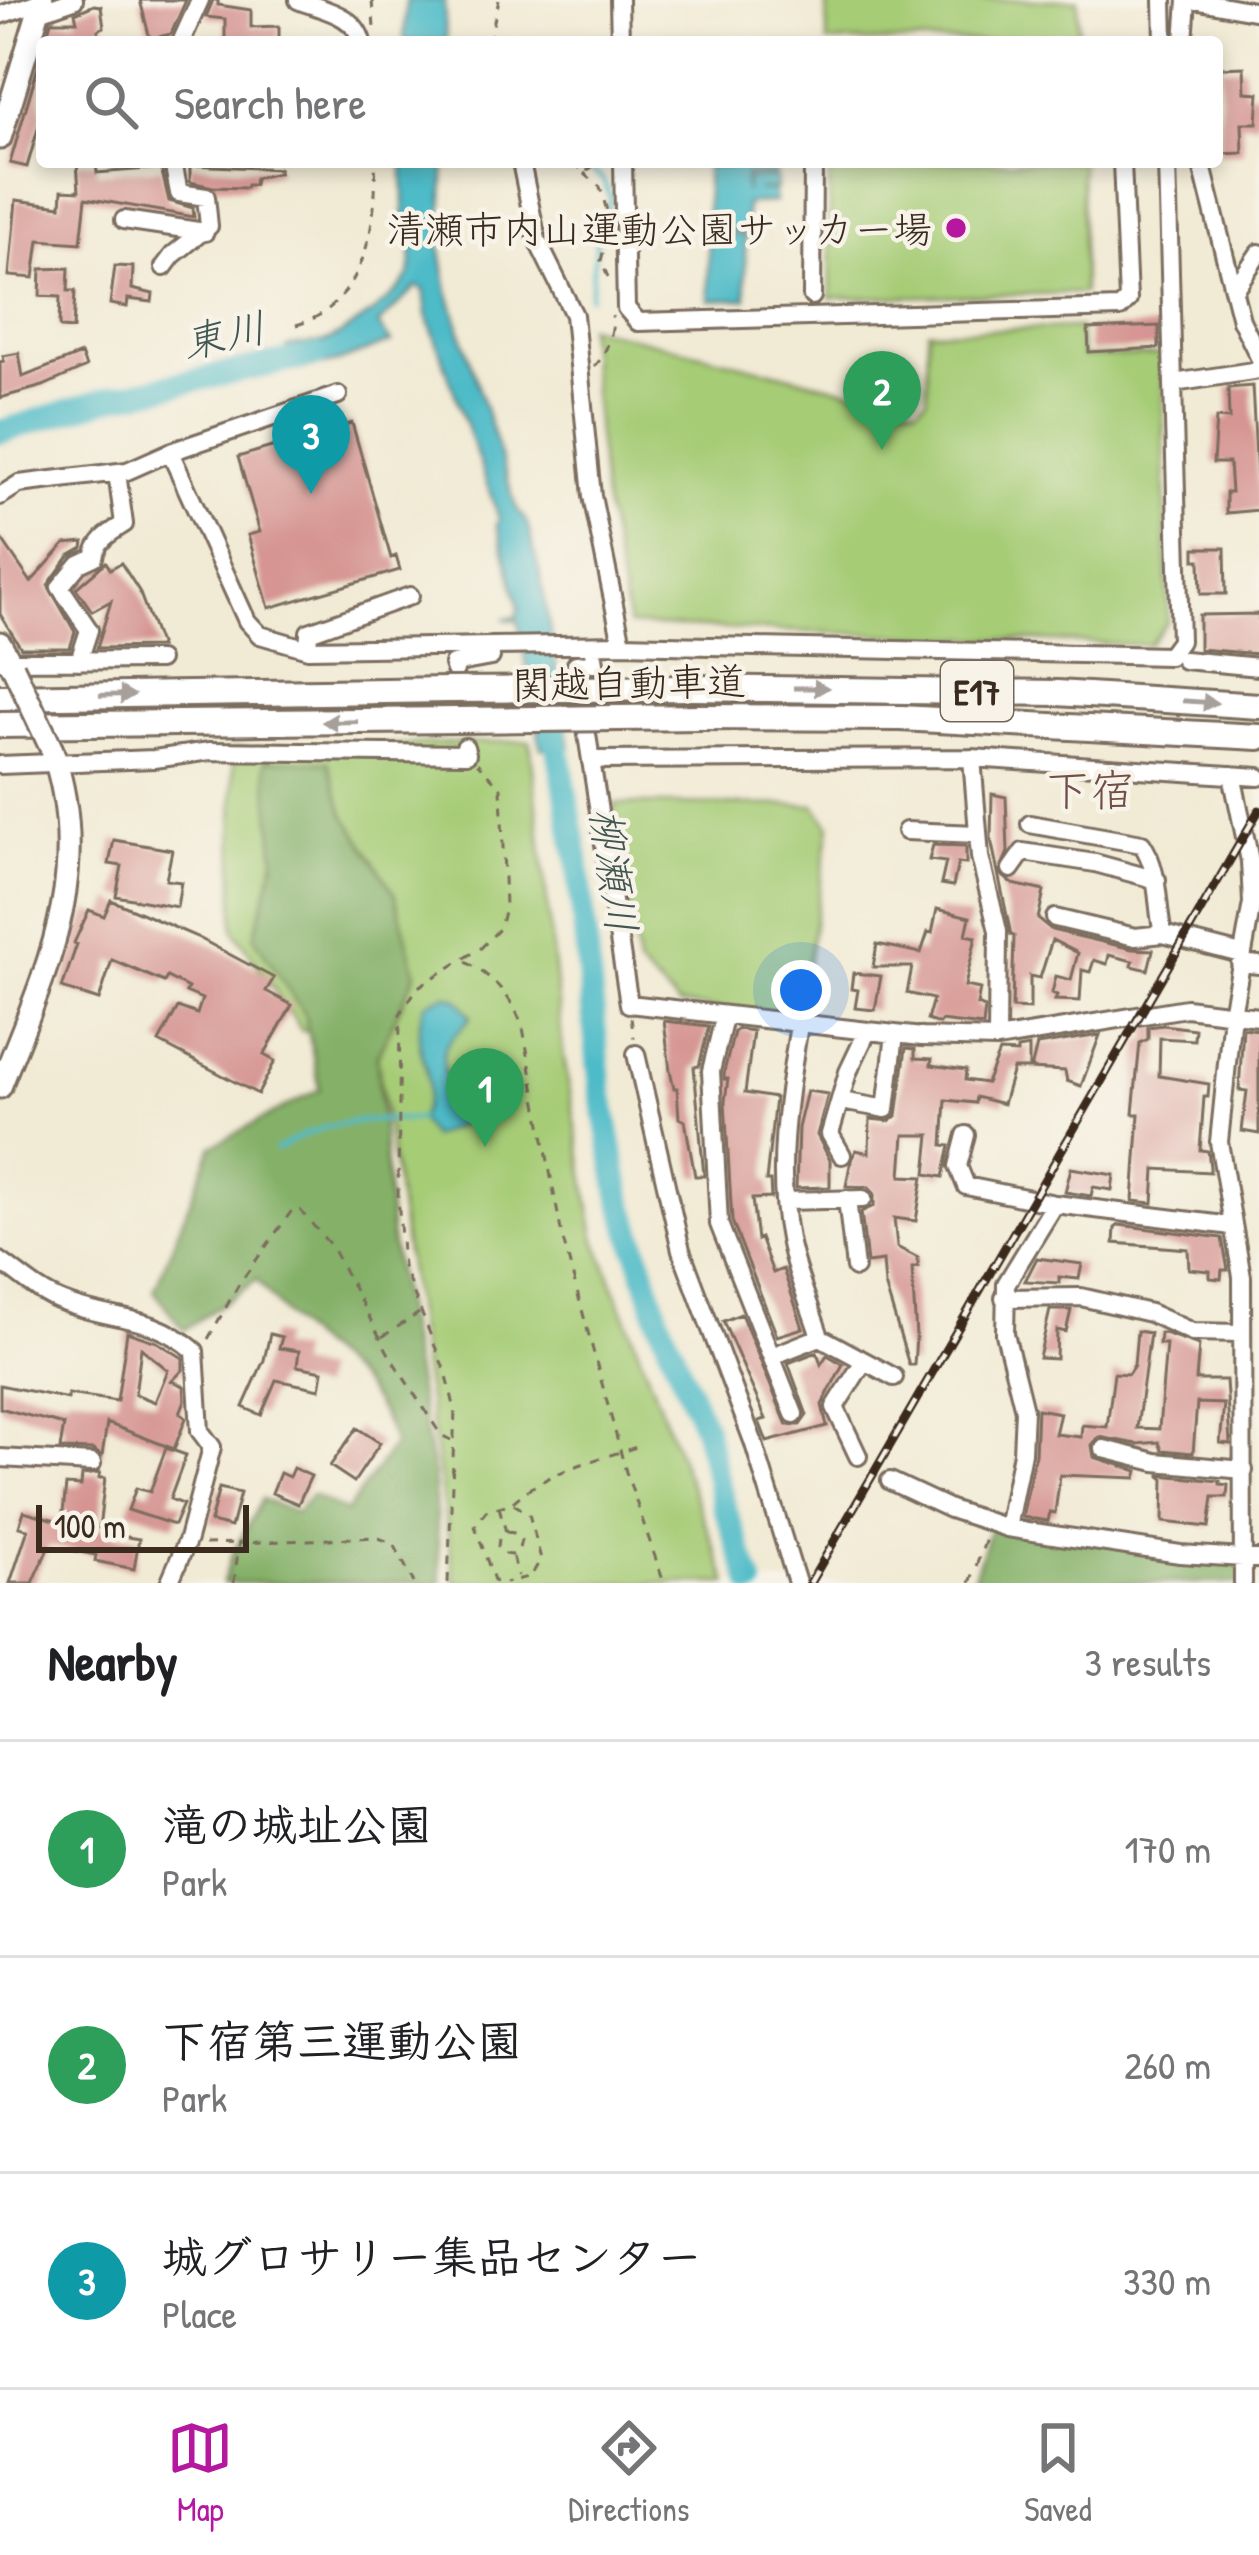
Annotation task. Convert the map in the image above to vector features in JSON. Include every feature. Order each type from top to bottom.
[{"type":"highway","name":"関越自動車道","points":[[0,697],[452,680],[989,691],[1259,706]]},
{"type":"highway","name":"関越自動車道","points":[[0,725],[922,718],[1259,736]]},
{"type":"main road","points":[[0,138],[41,4]]},
{"type":"main road","points":[[0,1087],[49,964],[64,910],[70,857],[54,758],[6,658]]},
{"type":"street","points":[[0,15],[74,0]]},
{"type":"street","points":[[184,36],[200,0]]},
{"type":"street","points":[[298,0],[348,20],[360,36]]},
{"type":"street","points":[[619,0],[620,36]]},
{"type":"street","points":[[1163,0],[1163,36]]},
{"type":"street","points":[[1185,36],[1190,0],[1259,13]]},
{"type":"street","points":[[164,267],[209,226],[206,196],[179,193],[174,168]]},
{"type":"street","points":[[522,168],[537,240],[575,322],[592,496],[622,644]]},
{"type":"street","points":[[623,168],[626,308],[638,322],[1120,308],[1128,300],[1123,168]]},
{"type":"street","points":[[812,296],[813,168]]},
{"type":"street","points":[[170,452],[247,621],[260,635],[308,649],[622,644],[1169,656],[1180,641],[1167,168]]},
{"type":"street","points":[[1204,168],[1241,320],[1259,357]]},
{"type":"street","points":[[124,220],[206,232]]},
{"type":"street","points":[[1234,290],[1259,253]]},
{"type":"street","points":[[1174,383],[1259,370]]},
{"type":"street","points":[[0,496],[19,484],[117,473],[338,394]]},
{"type":"street","points":[[79,662],[89,630],[60,587],[80,563],[94,557],[105,536],[124,524],[117,473]]},
{"type":"street","points":[[308,649],[309,632],[410,596]]},
{"type":"street","points":[[450,644],[451,656],[491,657],[453,664],[452,680]]},
{"type":"street","points":[[585,645],[596,663],[576,664],[629,1004],[867,1032],[997,1039],[1186,1007],[1259,1017]]},
{"type":"street","points":[[6,658],[159,660]]},
{"type":"street","points":[[1184,661],[1259,667]]},
{"type":"street","points":[[0,765],[54,758],[154,759],[210,751],[466,750]]},
{"type":"street","points":[[592,760],[972,758],[1259,777]]},
{"type":"street","points":[[972,758],[977,834],[998,931],[997,1039]]},
{"type":"street","points":[[1232,775],[1255,891],[1240,958],[1219,1142],[1242,1277],[1241,1333],[1251,1450],[1244,1470],[1252,1559],[1243,1583]]},
{"type":"street","points":[[1030,824],[1142,844],[1157,880],[1156,904],[1163,934]]},
{"type":"street","points":[[906,831],[977,834]]},
{"type":"street","points":[[1011,868],[1023,852],[1095,862],[1157,880]]},
{"type":"street","points":[[1054,918],[1135,937],[1163,934],[1259,965]]},
{"type":"street","points":[[724,1018],[711,1072],[719,1224],[794,1414]]},
{"type":"street","points":[[800,1025],[788,1094],[789,1238],[820,1337],[894,1377]]},
{"type":"street","points":[[842,1155],[830,1134],[848,1072],[867,1032]]},
{"type":"street","points":[[841,1101],[886,1108],[895,1034]]},
{"type":"street","points":[[637,1054],[681,1250],[753,1441],[797,1583]]},
{"type":"street","points":[[966,1135],[958,1166],[966,1186],[1054,1204],[1232,1226]]},
{"type":"street","points":[[786,1201],[855,1199],[855,1268]]},
{"type":"street","points":[[999,1525],[1022,1453],[1024,1410],[1005,1334],[1006,1284],[1054,1204]]},
{"type":"street","points":[[0,1261],[21,1279],[63,1302],[171,1331],[195,1351],[200,1431],[212,1447],[188,1539],[169,1583]]},
{"type":"street","points":[[1004,1298],[1081,1297],[1150,1313],[1192,1332],[1241,1333]]},
{"type":"street","points":[[772,1356],[820,1337]]},
{"type":"street","points":[[858,1456],[835,1407],[864,1361]]},
{"type":"street","points":[[1103,1449],[1156,1462],[1244,1470]]},
{"type":"street","points":[[0,1458],[92,1463]]},
{"type":"street","points":[[890,1481],[999,1525],[1111,1545],[1252,1559]]},
{"type":"path","points":[[372,0],[374,36]]},
{"type":"path","points":[[490,36],[499,0]]},
{"type":"path","points":[[296,325],[329,312],[359,267],[373,213],[375,168]]},
{"type":"path","points":[[580,168],[600,187],[610,220]]},
{"type":"path","points":[[585,173],[591,168]]},
{"type":"path","points":[[610,283],[601,261],[604,239],[613,228]]},
{"type":"path","points":[[592,368],[600,361],[614,326],[610,309]]},
{"type":"path","points":[[448,1583],[455,1411],[447,1376],[403,1267],[398,1196],[400,1014],[418,988],[481,948],[500,928],[505,907],[501,788],[466,750]]},
{"type":"path","points":[[462,960],[500,986],[515,1004],[523,1028],[562,1236],[621,1452],[664,1583]]},
{"type":"path","points":[[629,1004],[637,1054]]},
{"type":"path","points":[[196,1361],[239,1284],[293,1209],[300,1210],[331,1246],[380,1338],[441,1435],[454,1442]]},
{"type":"path","points":[[380,1338],[422,1312]]},
{"type":"path","points":[[495,1583],[476,1526],[486,1511],[512,1503],[529,1488],[643,1445]]},
{"type":"path","points":[[505,1583],[531,1576],[541,1559],[529,1514],[512,1503]]},
{"type":"path","points":[[499,1507],[506,1532]]},
{"type":"path","points":[[970,1583],[999,1525]]},
{"type":"path","points":[[506,1532],[520,1540],[512,1555],[503,1554],[498,1546],[506,1532]]},
{"type":"path","points":[[520,1540],[535,1536]]},
{"type":"path","points":[[188,1539],[210,1546],[376,1537],[394,1544],[413,1583]]},
{"type":"path","points":[[234,1583],[239,1543]]},
{"type":"path","points":[[484,1551],[498,1546]]},
{"type":"path","points":[[512,1555],[519,1579]]},
{"type":"green space","points":[[827,0],[1078,0],[1079,36],[827,36]]},
{"type":"green space","name":"清瀬市内山運動公園サッカー場","points":[[829,168],[1081,168],[1083,293],[831,298]]},
{"type":"green space","points":[[587,326],[917,407],[927,398],[928,331],[1080,328],[1082,357],[1162,355],[1168,621],[1149,645],[629,625],[603,494]]},
{"type":"green space","points":[[530,741],[563,1052],[595,1237],[728,1583],[455,1583],[377,1057],[368,1032],[302,1031],[234,930],[233,749]]},
{"type":"green space","points":[[265,760],[328,762],[343,811],[395,894],[416,973],[377,1057],[391,1239],[433,1474],[441,1583],[223,1583],[231,1557],[262,1499],[296,1513],[311,1495],[346,1512],[394,1444],[369,1394],[293,1324],[257,1280],[184,1330],[154,1291],[212,1146],[320,1089],[305,1016],[254,937],[275,860]]},
{"type":"green space","points":[[614,804],[815,805],[830,826],[799,1016],[679,1005],[638,965]]},
{"type":"green space","points":[[992,1523],[1244,1559],[1243,1583],[972,1583]]},
{"type":"water","points":[[406,0],[444,0],[446,36],[404,36]]},
{"type":"water","points":[[403,168],[445,168],[440,245],[448,291],[516,507],[527,523],[570,747],[541,748],[518,621],[504,619],[517,617],[519,607],[499,518],[427,315],[424,290],[417,286],[378,325],[391,342],[338,362],[293,371],[287,347],[324,342],[346,331],[374,312],[407,278],[412,260],[410,231],[405,230]]},
{"type":"water","points":[[706,168],[775,168],[775,174],[745,175],[746,192],[747,179],[776,177],[776,189],[758,190],[774,191],[775,202],[746,204],[746,231],[707,232]]},
{"type":"water","points":[[745,235],[746,299],[709,300],[708,236]]},
{"type":"water","points":[[446,995],[458,999],[471,1016],[443,1055],[461,1124],[431,1137],[419,1119],[428,1086],[420,1021],[426,1003]]},
{"type":"building","points":[[140,0],[186,0],[171,34],[149,36]]},
{"type":"building","points":[[213,0],[218,0],[218,5],[251,10],[251,27],[279,26],[279,36],[225,36],[225,19],[206,17]]},
{"type":"building","points":[[101,6],[104,27],[98,30],[99,36],[47,36],[51,21],[77,21],[75,13]]},
{"type":"building","points":[[1244,67],[1245,92],[1259,93],[1257,123],[1242,123],[1243,153],[1223,154],[1223,68]]},
{"type":"building","points":[[36,73],[36,136],[27,167],[10,163]]},
{"type":"building","points":[[77,168],[97,168],[97,173],[161,168],[169,201],[193,208],[194,217],[86,198],[81,243],[39,240],[34,278],[9,276],[16,200],[61,206],[62,190],[79,191]]},
{"type":"building","points":[[190,168],[279,169],[279,173],[255,178],[254,185],[246,188],[190,182]]},
{"type":"building","points":[[115,266],[133,267],[132,289],[153,294],[152,302],[128,299],[127,307],[110,304]]},
{"type":"building","points":[[69,268],[68,291],[75,291],[73,329],[59,325],[60,297],[40,296],[41,269]]},
{"type":"building","points":[[1159,326],[1159,348],[1089,352],[1088,329]]},
{"type":"building","points":[[19,353],[23,377],[81,354],[86,367],[0,398],[0,362],[3,356]]},
{"type":"building","points":[[1252,386],[1259,510],[1226,513],[1226,492],[1231,492],[1229,463],[1213,463],[1216,418],[1229,419],[1228,388]]},
{"type":"building","points":[[352,423],[391,558],[396,556],[400,570],[269,608],[248,535],[260,532],[238,457]]},
{"type":"building","points":[[0,537],[31,582],[65,544],[84,542],[48,585],[75,632],[70,648],[21,648],[0,614]]},
{"type":"building","points":[[1195,548],[1225,548],[1226,594],[1201,594]]},
{"type":"building","points":[[106,562],[110,569],[121,563],[139,591],[160,647],[97,648],[111,601],[92,611],[76,588]]},
{"type":"building","points":[[1259,614],[1259,654],[1199,649],[1199,615]]},
{"type":"building","points":[[992,794],[1006,797],[1008,852],[999,873],[1013,884],[1044,891],[1038,919],[1052,930],[1153,950],[1148,970],[1109,955],[1107,964],[1094,960],[1090,972],[1082,970],[1080,1001],[1055,1000],[1056,976],[1071,980],[1078,953],[1052,940],[1040,978],[1030,976],[1030,1009],[1012,1008],[1014,936],[1011,935],[991,839]]},
{"type":"building","points":[[114,840],[172,850],[166,880],[181,882],[177,907],[116,896],[122,866],[109,864]]},
{"type":"building","points":[[933,845],[966,846],[966,864],[958,863],[953,886],[941,884],[946,862],[929,860]]},
{"type":"building","points":[[111,900],[197,937],[274,978],[266,991],[292,1005],[264,1055],[275,1061],[258,1094],[159,1042],[178,1007],[197,1014],[202,999],[186,992],[188,988],[112,960],[99,1000],[62,988],[89,910],[104,916]]},
{"type":"building","points":[[937,909],[970,917],[966,935],[976,937],[965,986],[980,989],[977,1005],[985,1008],[983,1026],[927,1020],[933,999],[907,993],[912,967],[873,967],[877,944],[921,953]]},
{"type":"building","points":[[853,973],[881,976],[875,1010],[855,1008],[858,990],[851,989]]},
{"type":"building","points":[[664,1021],[709,1026],[699,1066],[694,1067],[704,1176],[695,1176],[685,1121],[679,1118]]},
{"type":"building","points":[[1148,1027],[1195,1029],[1194,1040],[1160,1038],[1159,1076],[1209,1084],[1200,1150],[1208,1151],[1210,1172],[1155,1169],[1153,1203],[1133,1201],[1139,1114],[1133,1114],[1140,1043],[1148,1039]]},
{"type":"building","points":[[1243,1028],[1259,1030],[1259,1134],[1242,1131],[1247,1091],[1239,1090]]},
{"type":"building","points":[[738,1029],[753,1031],[745,1093],[775,1098],[766,1181],[770,1181],[771,1198],[752,1199],[757,1240],[760,1238],[773,1273],[783,1269],[803,1328],[777,1336],[732,1221],[725,1101],[728,1079],[724,1072]]},
{"type":"building","points":[[1100,1035],[1081,1086],[1067,1081],[1065,1071],[1031,1069],[1037,1045]]},
{"type":"building","points":[[1029,1047],[1029,1069],[1013,1069],[1003,1104],[976,1097],[975,1103],[946,1100],[943,1145],[950,1146],[943,1177],[926,1174],[930,1135],[904,1135],[901,1176],[923,1177],[916,1221],[894,1218],[897,1247],[918,1258],[918,1267],[912,1268],[916,1337],[914,1365],[909,1365],[885,1285],[883,1261],[867,1263],[861,1212],[874,1206],[874,1193],[868,1187],[846,1186],[850,1165],[856,1150],[869,1153],[870,1119],[889,1121],[897,1116],[906,1048],[915,1049],[915,1058],[932,1059],[931,1065],[966,1070],[965,1080],[986,1083],[999,1052],[1017,1053]]},
{"type":"building","points":[[807,1091],[828,1094],[817,1135],[830,1160],[830,1187],[796,1188],[798,1128]]},
{"type":"building","points":[[1071,1168],[1114,1175],[1112,1190],[1093,1187],[1091,1196],[1065,1192]]},
{"type":"building","points":[[1119,1225],[1222,1238],[1228,1270],[1222,1270],[1221,1279],[1210,1278],[1210,1271],[1189,1269],[1188,1249],[1114,1243]]},
{"type":"building","points":[[1037,1258],[1082,1264],[1079,1279],[1025,1281]]},
{"type":"building","points":[[1050,1310],[1071,1310],[1066,1332],[1057,1330],[1056,1359],[1039,1358]]},
{"type":"building","points":[[741,1314],[787,1425],[800,1425],[807,1415],[788,1363],[817,1352],[821,1364],[827,1355],[843,1364],[822,1405],[827,1426],[767,1442],[759,1421],[766,1419],[723,1321]]},
{"type":"building","points":[[1137,1331],[1150,1333],[1137,1428],[1159,1429],[1166,1344],[1159,1344],[1160,1333],[1164,1333],[1199,1345],[1196,1380],[1226,1380],[1230,1444],[1220,1443],[1224,1404],[1197,1403],[1193,1453],[1162,1450],[1159,1442],[1137,1444],[1099,1437],[1092,1445],[1094,1457],[1138,1471],[1136,1478],[1060,1475],[1055,1513],[1050,1512],[1048,1521],[1022,1517],[1035,1455],[1037,1409],[1060,1413],[1055,1434],[1081,1437],[1082,1425],[1107,1427],[1114,1373],[1128,1374],[1134,1365]]},
{"type":"building","points":[[127,1332],[183,1358],[183,1370],[172,1381],[184,1386],[180,1413],[186,1418],[174,1449],[107,1423],[102,1456],[93,1450],[60,1449],[64,1425],[0,1408],[0,1385],[68,1399],[68,1394],[117,1401]],"holes":[[[141,1348],[168,1370],[155,1402],[135,1394]]]},
{"type":"building","points":[[270,1334],[282,1337],[279,1348],[299,1351],[297,1366],[323,1371],[320,1389],[276,1380],[261,1415],[243,1407]]},
{"type":"building","points":[[357,1428],[380,1443],[354,1482],[330,1466]]},
{"type":"building","points":[[166,1448],[186,1455],[170,1499],[183,1504],[174,1525],[128,1510],[136,1488],[150,1492]]},
{"type":"building","points":[[293,1468],[311,1476],[298,1504],[272,1493],[280,1473],[289,1477]]},
{"type":"building","points":[[100,1473],[99,1478],[105,1478],[99,1528],[139,1539],[134,1569],[49,1546],[33,1583],[10,1583],[28,1529],[19,1527],[24,1511],[62,1522],[66,1485],[81,1486],[82,1475]]},
{"type":"building","points":[[1160,1475],[1228,1485],[1227,1497],[1213,1497],[1209,1527],[1163,1522],[1164,1479]]},
{"type":"building","points":[[219,1488],[240,1493],[231,1527],[210,1522]]},
{"type":"waterway","points":[[590,168],[603,180],[611,199],[596,242],[590,297]]},
{"type":"waterway","name":"東川","points":[[0,432],[113,397],[318,355]]},
{"type":"waterway","name":"柳瀬川","points":[[553,719],[577,857],[601,1090],[620,1195],[658,1317],[704,1427],[725,1509],[752,1583]]},
{"type":"waterway","points":[[276,1150],[328,1127],[419,1119]]},
{"type":"railway","points":[[810,1583],[1259,810]]},
{"type":"place","name":"清瀬市内山運動公園サッカー場","points":[[956,228]]},
{"type":"place","name":"下宿第三運動公園","points":[[882,450]]},
{"type":"place","name":"城グロサリー集品センター","points":[[311,494]]},
{"type":"place","name":"滝の城址公園","points":[[485,1147]]},
{"type":"district","name":"下宿","points":[[1090,789]]}]
